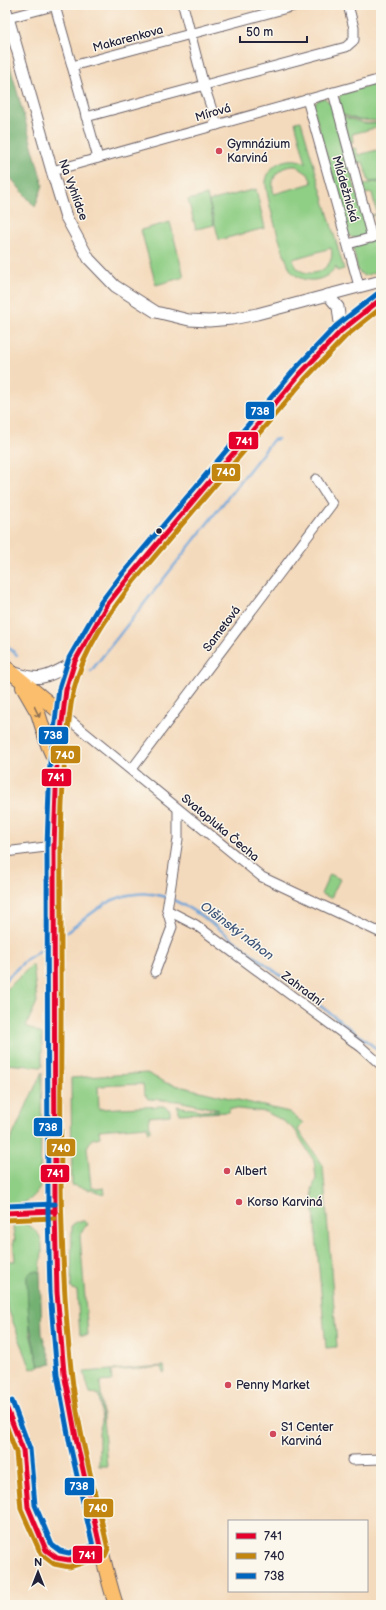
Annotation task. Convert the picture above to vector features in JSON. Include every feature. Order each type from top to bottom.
[{"type":"main road","points":[[11,672],[62,714],[57,763],[54,846],[55,1211],[57,1292],[64,1373],[78,1448],[101,1551],[116,1605]]},
{"type":"main road","points":[[11,672],[38,713],[48,745],[57,763]]},
{"type":"street","points":[[7,13],[56,5],[98,158]]},
{"type":"street","points":[[183,5],[204,86],[217,125]]},
{"type":"street","name":"Makarenkova","points":[[72,66],[298,5]]},
{"type":"street","points":[[86,117],[346,47],[354,40],[354,28],[348,5]]},
{"type":"street","name":"Na Vyhlídce","points":[[7,13],[66,217],[89,259],[115,286],[156,312],[189,320],[232,319],[381,280]]},
{"type":"street","name":"Mírová","points":[[52,172],[381,78]]},
{"type":"street","name":"Mládežnická","points":[[333,92],[376,236]]},
{"type":"street","name":"Mládežnická","points":[[307,99],[348,244],[358,286]]},
{"type":"street","points":[[348,244],[376,236]]},
{"type":"street","points":[[328,294],[338,307],[340,330]]},
{"type":"street","points":[[62,714],[66,690],[74,663],[107,605],[300,374],[340,330],[381,299]]},
{"type":"street","name":"Sametová","points":[[132,769],[332,504],[316,479]]},
{"type":"street","points":[[11,672],[27,677],[42,678],[56,673],[74,663]]},
{"type":"street","name":"Svatopluka Čecha","points":[[62,714],[132,769],[178,809],[262,877],[381,933]]},
{"type":"street","points":[[155,972],[172,927],[168,901],[178,839],[178,809]]},
{"type":"street","points":[[5,852],[54,846]]},
{"type":"street","name":"Zahradní","points":[[168,901],[196,925],[361,1047],[381,1065]]},
{"type":"street","points":[[5,1213],[55,1211]]},
{"type":"street","points":[[352,1460],[381,1459]]},
{"type":"street","points":[[28,1507],[43,1544],[51,1555],[69,1560],[101,1551]]},
{"type":"green space","points":[[5,48],[43,185],[35,207],[5,171]]},
{"type":"green space","points":[[381,82],[381,121],[359,120],[341,114],[339,97],[341,94]]},
{"type":"green space","points":[[324,98],[332,104],[367,231],[363,237],[353,238],[348,235],[313,106],[318,100]]},
{"type":"green space","points":[[342,116],[363,123],[381,123],[381,133],[379,127],[352,134],[353,142],[349,142]]},
{"type":"green space","points":[[301,121],[344,269],[337,271],[336,266],[327,276],[315,280],[303,279],[292,272],[285,256],[276,227],[266,187],[266,181],[271,169],[281,162],[293,160],[306,163],[295,122]],"holes":[[[290,166],[296,166],[308,174],[312,183],[274,194],[274,178],[280,170]],[[331,248],[332,257],[329,264],[323,269],[309,273],[296,267],[293,259]]]},
{"type":"green space","points":[[353,148],[356,149],[358,155],[381,149],[381,181],[369,182],[363,162],[356,163],[351,150]]},
{"type":"green space","points":[[374,182],[381,183],[381,213],[369,217],[377,213],[372,193],[364,194],[361,186]]},
{"type":"green space","points":[[256,189],[265,228],[219,240],[209,201]]},
{"type":"green space","points":[[207,195],[214,225],[196,229],[188,200]]},
{"type":"green space","points":[[170,222],[184,277],[156,285],[141,230]]},
{"type":"green space","points":[[381,237],[381,271],[364,276],[358,271],[353,248],[354,246]]},
{"type":"green space","points":[[330,874],[340,879],[331,898],[321,894]]},
{"type":"green space","points":[[33,964],[37,1002],[26,1026],[42,1034],[42,1067],[5,1064],[5,991]]},
{"type":"green space","points":[[42,1072],[40,1187],[34,1196],[26,1202],[16,1205],[5,1204],[5,1152]]},
{"type":"green space","points":[[147,1073],[166,1083],[289,1112],[303,1123],[298,1130],[323,1165],[337,1347],[326,1348],[312,1190],[316,1178],[314,1161],[295,1130],[282,1120],[266,1112],[229,1108],[229,1112],[180,1114],[177,1106],[204,1111],[219,1110],[178,1101],[148,1099],[144,1093],[143,1084],[98,1086],[99,1109],[163,1106],[170,1110],[170,1115],[149,1117],[150,1131],[148,1133],[147,1126],[99,1130],[100,1137],[92,1139],[87,1147],[91,1187],[97,1189],[104,1188],[105,1194],[72,1185],[71,1078]]},
{"type":"green space","points":[[15,1221],[24,1223],[33,1228],[37,1232],[42,1245],[40,1273],[38,1271],[27,1276],[30,1334],[39,1366],[31,1369],[5,1301],[5,1261],[15,1261],[13,1240],[15,1240],[13,1229]]},
{"type":"green space","points":[[78,1221],[84,1221],[88,1225],[85,1226],[80,1236],[88,1335],[80,1335],[77,1291],[71,1288],[72,1225]]},
{"type":"green space","points":[[32,1271],[38,1271],[40,1273],[42,1334],[52,1364],[39,1366],[33,1343],[28,1311],[27,1276]]},
{"type":"green space","points":[[164,1366],[165,1372],[163,1373],[161,1367],[111,1371],[112,1381],[100,1382],[107,1466],[99,1466],[99,1432],[102,1421],[99,1395],[90,1394],[84,1372]]},
{"type":"waterway","points":[[91,671],[273,440],[278,439]]},
{"type":"waterway","points":[[5,644],[17,655]]},
{"type":"waterway","name":"Olšinský náhon","points":[[67,932],[95,910],[113,900],[127,895],[153,894],[176,901],[210,922],[381,1052]]},
{"type":"waterway","name":"Olšinský náhon","points":[[5,980],[27,959],[41,950]]},
{"type":"transit line","name":"738","points":[[12,1401],[30,1449],[35,1505],[52,1545],[60,1551],[69,1553],[93,1546],[70,1445],[57,1374],[50,1292],[48,1211],[47,846],[50,763],[59,689],[69,658],[101,602],[123,573],[295,369],[336,326],[377,294]]},
{"type":"transit line","name":"741","points":[[5,1404],[23,1450],[28,1507],[46,1550],[57,1558],[69,1560],[101,1551],[77,1443],[64,1373],[57,1292],[55,1211],[54,846],[57,763],[66,690],[75,661],[107,605],[129,577],[300,374],[341,331],[381,299]]},
{"type":"transit line","name":"740","points":[[5,1423],[16,1452],[21,1509],[41,1554],[54,1564],[69,1567],[105,1556],[108,1549],[77,1414],[66,1316],[63,1264],[61,1158],[62,816],[64,764],[70,713],[78,674],[98,632],[134,581],[305,379],[346,336],[381,308]]},
{"type":"transit line","name":"738","points":[[5,1206],[55,1204]]},
{"type":"transit line","name":"741","points":[[5,1213],[55,1211]]},
{"type":"transit line","name":"740","points":[[5,1220],[55,1218]]},
{"type":"place","name":"Gymnázium Karviná","points":[[219,151]]},
{"type":"place","name":"Albert","points":[[227,1171]]},
{"type":"place","name":"Korso Karviná","points":[[239,1202]]},
{"type":"place","name":"Penny Market","points":[[228,1385]]},
{"type":"place","name":"S1 Center Karviná","points":[[273,1434]]}]
